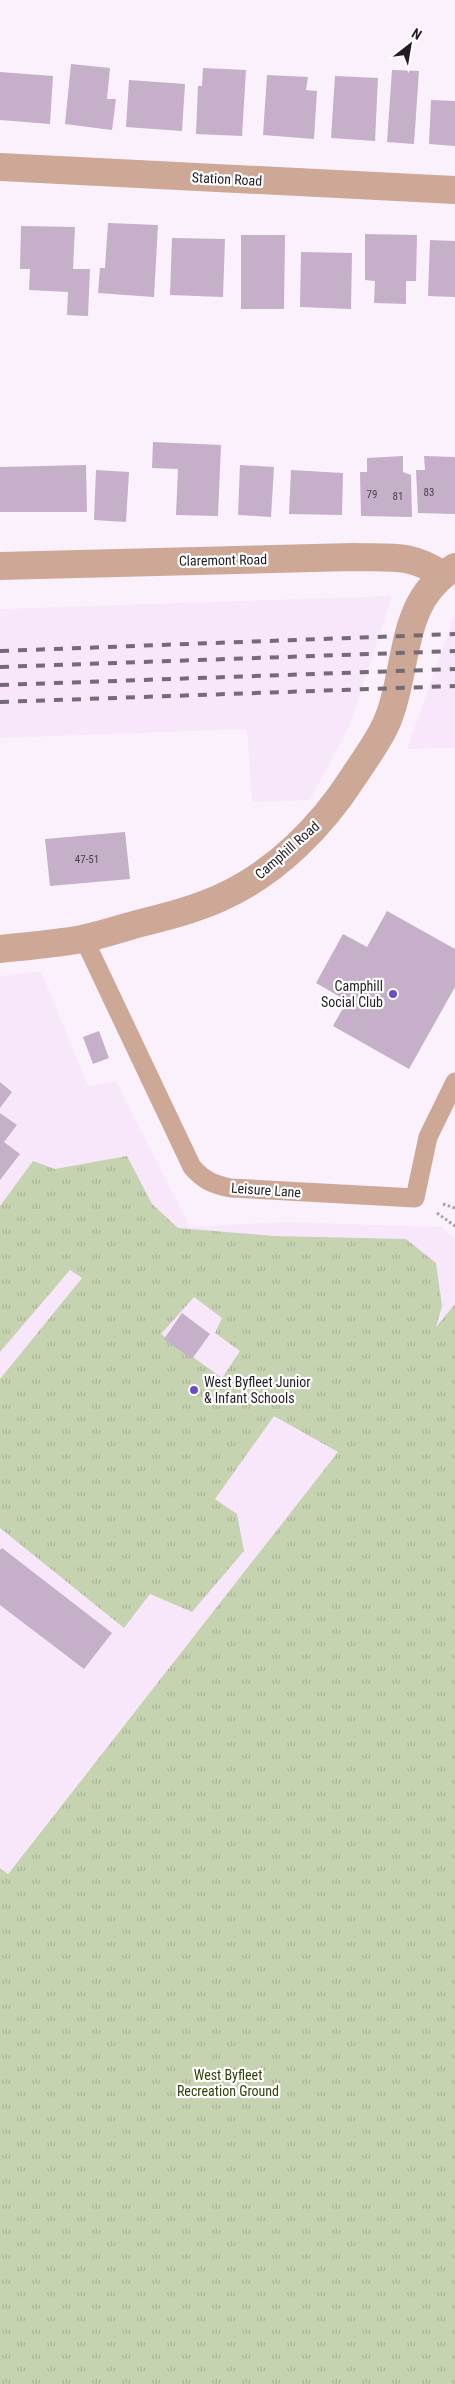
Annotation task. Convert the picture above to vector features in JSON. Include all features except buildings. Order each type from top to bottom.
[{"type":"street","name":"Station Road","points":[[0,166],[455,190]]},
{"type":"street","name":"Claremont Road","points":[[0,566],[354,557],[412,559],[430,567],[448,571]]},
{"type":"street","name":"Camphill Road","points":[[0,949],[84,939],[177,914],[220,898],[257,877],[310,834],[336,804],[390,714],[412,619],[425,596],[448,571]]},
{"type":"lane","name":"Leisure Lane","points":[[84,939],[192,1167],[202,1178],[211,1184],[231,1188],[415,1198],[428,1137],[455,1082]]},
{"type":"path","points":[[430,1213],[439,1214],[455,1226]]},
{"type":"shaded area","points":[[392,596],[350,725],[310,800],[252,802],[247,729],[0,738],[0,609]]},
{"type":"shaded area","points":[[455,614],[455,748],[407,749]]},
{"type":"shaded area","name":"West Byfleet Junior & Infant Schools","points":[[41,971],[88,1086],[116,1081],[190,1227],[286,1222],[441,1227],[455,1238],[455,1304],[7,1874],[0,1868],[0,976]]},
{"type":"green space","name":"West Byfleet Recreation Ground","points":[[127,1156],[152,1204],[178,1228],[274,1236],[406,1239],[436,1263],[442,1306],[436,1327],[455,1304],[455,2384],[0,2384],[0,1868],[8,1874],[338,1452],[274,1416],[215,1499],[237,1514],[244,1551],[192,1612],[150,1594],[124,1628],[0,1528],[0,1379],[82,1278],[70,1270],[0,1352],[0,1206],[33,1161],[55,1169]],"holes":[[[194,1297],[222,1318],[215,1333],[240,1351],[222,1378],[161,1334]]]},
{"type":"railway","points":[[0,651],[455,634]]},
{"type":"railway","points":[[0,667],[455,651]]},
{"type":"railway","points":[[0,685],[455,669]]},
{"type":"railway","points":[[0,702],[455,686]]},
{"type":"place","name":"Camphill Social Club","points":[[393,994]]},
{"type":"place","name":"West Byfleet Junior & Infant Schools","points":[[194,1390]]}]
